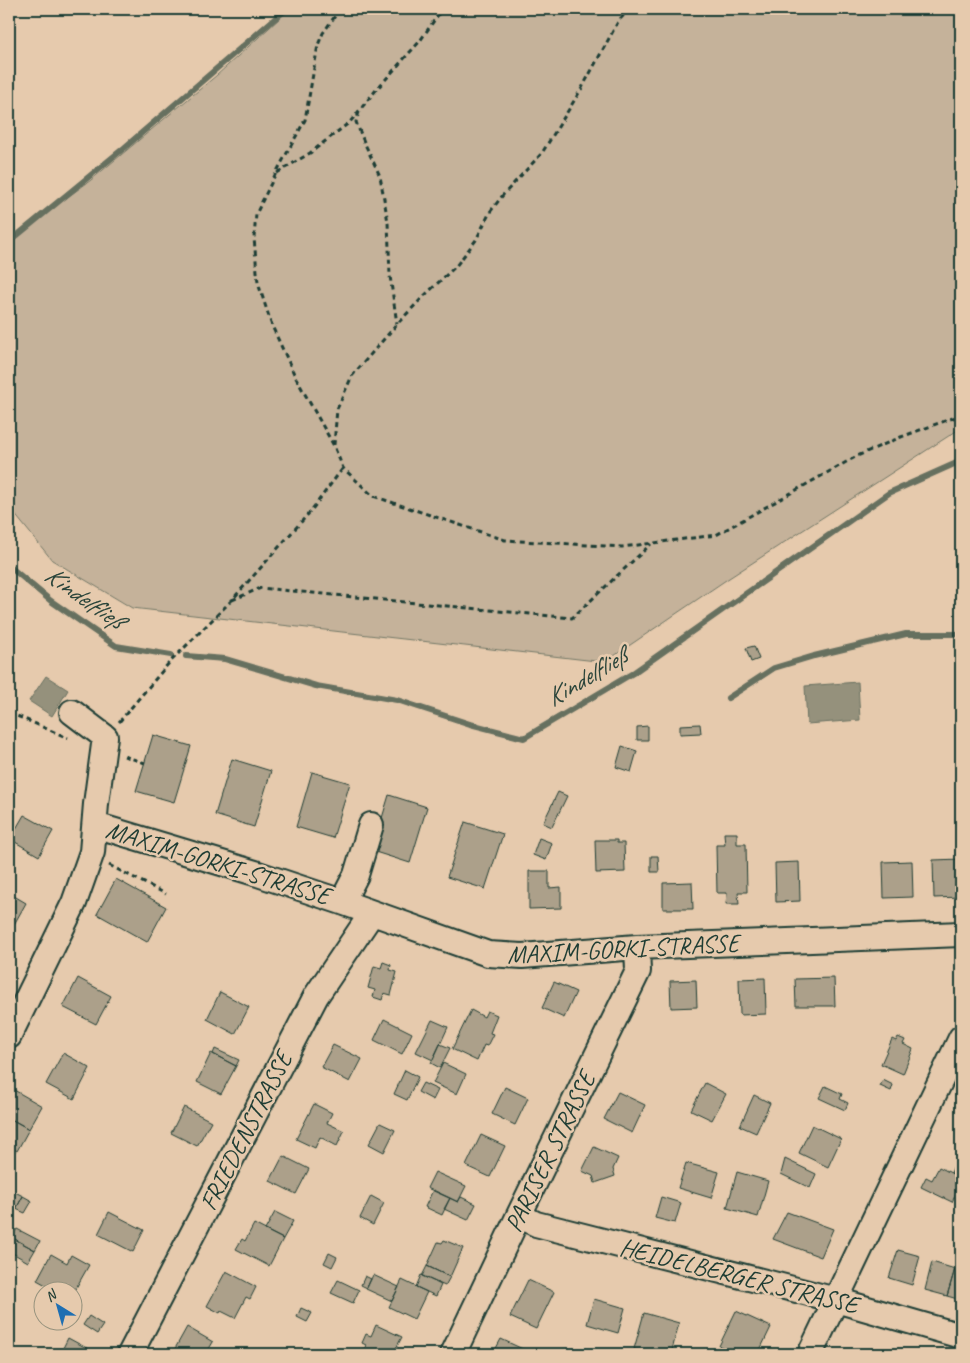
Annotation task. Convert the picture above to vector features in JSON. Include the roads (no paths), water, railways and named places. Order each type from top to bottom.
[{"type":"street","points":[[9,1036],[74,903],[92,852],[104,746],[72,712]]},
{"type":"street","name":"MAXIM-GORKI-STRASSE","points":[[95,825],[255,873],[488,954],[522,956],[637,948],[961,934]]},
{"type":"street","points":[[342,902],[356,875],[372,825]]},
{"type":"street","name":"FRIEDENSTRASSE","points":[[130,1354],[316,996],[372,913]]},
{"type":"street","name":"PARISER STRASSE","points":[[453,1354],[638,970],[637,948]]},
{"type":"street","points":[[810,1354],[961,1038]]},
{"type":"street","name":"HEIDELBERGER STRASSE","points":[[519,1215],[536,1224],[836,1300],[961,1336]]},
{"type":"waterway","points":[[9,242],[124,148],[286,9]]},
{"type":"waterway","name":"Kindelfließ","points":[[186,656],[225,659],[316,686],[397,700],[470,724],[524,738],[633,673],[889,493],[961,461]]},
{"type":"waterway","name":"Kindelfließ","points":[[9,566],[51,601],[116,646],[171,655]]},
{"type":"waterway","name":"Kindelfließ","points":[[728,698],[774,668],[814,656],[906,634],[961,634]]}]
